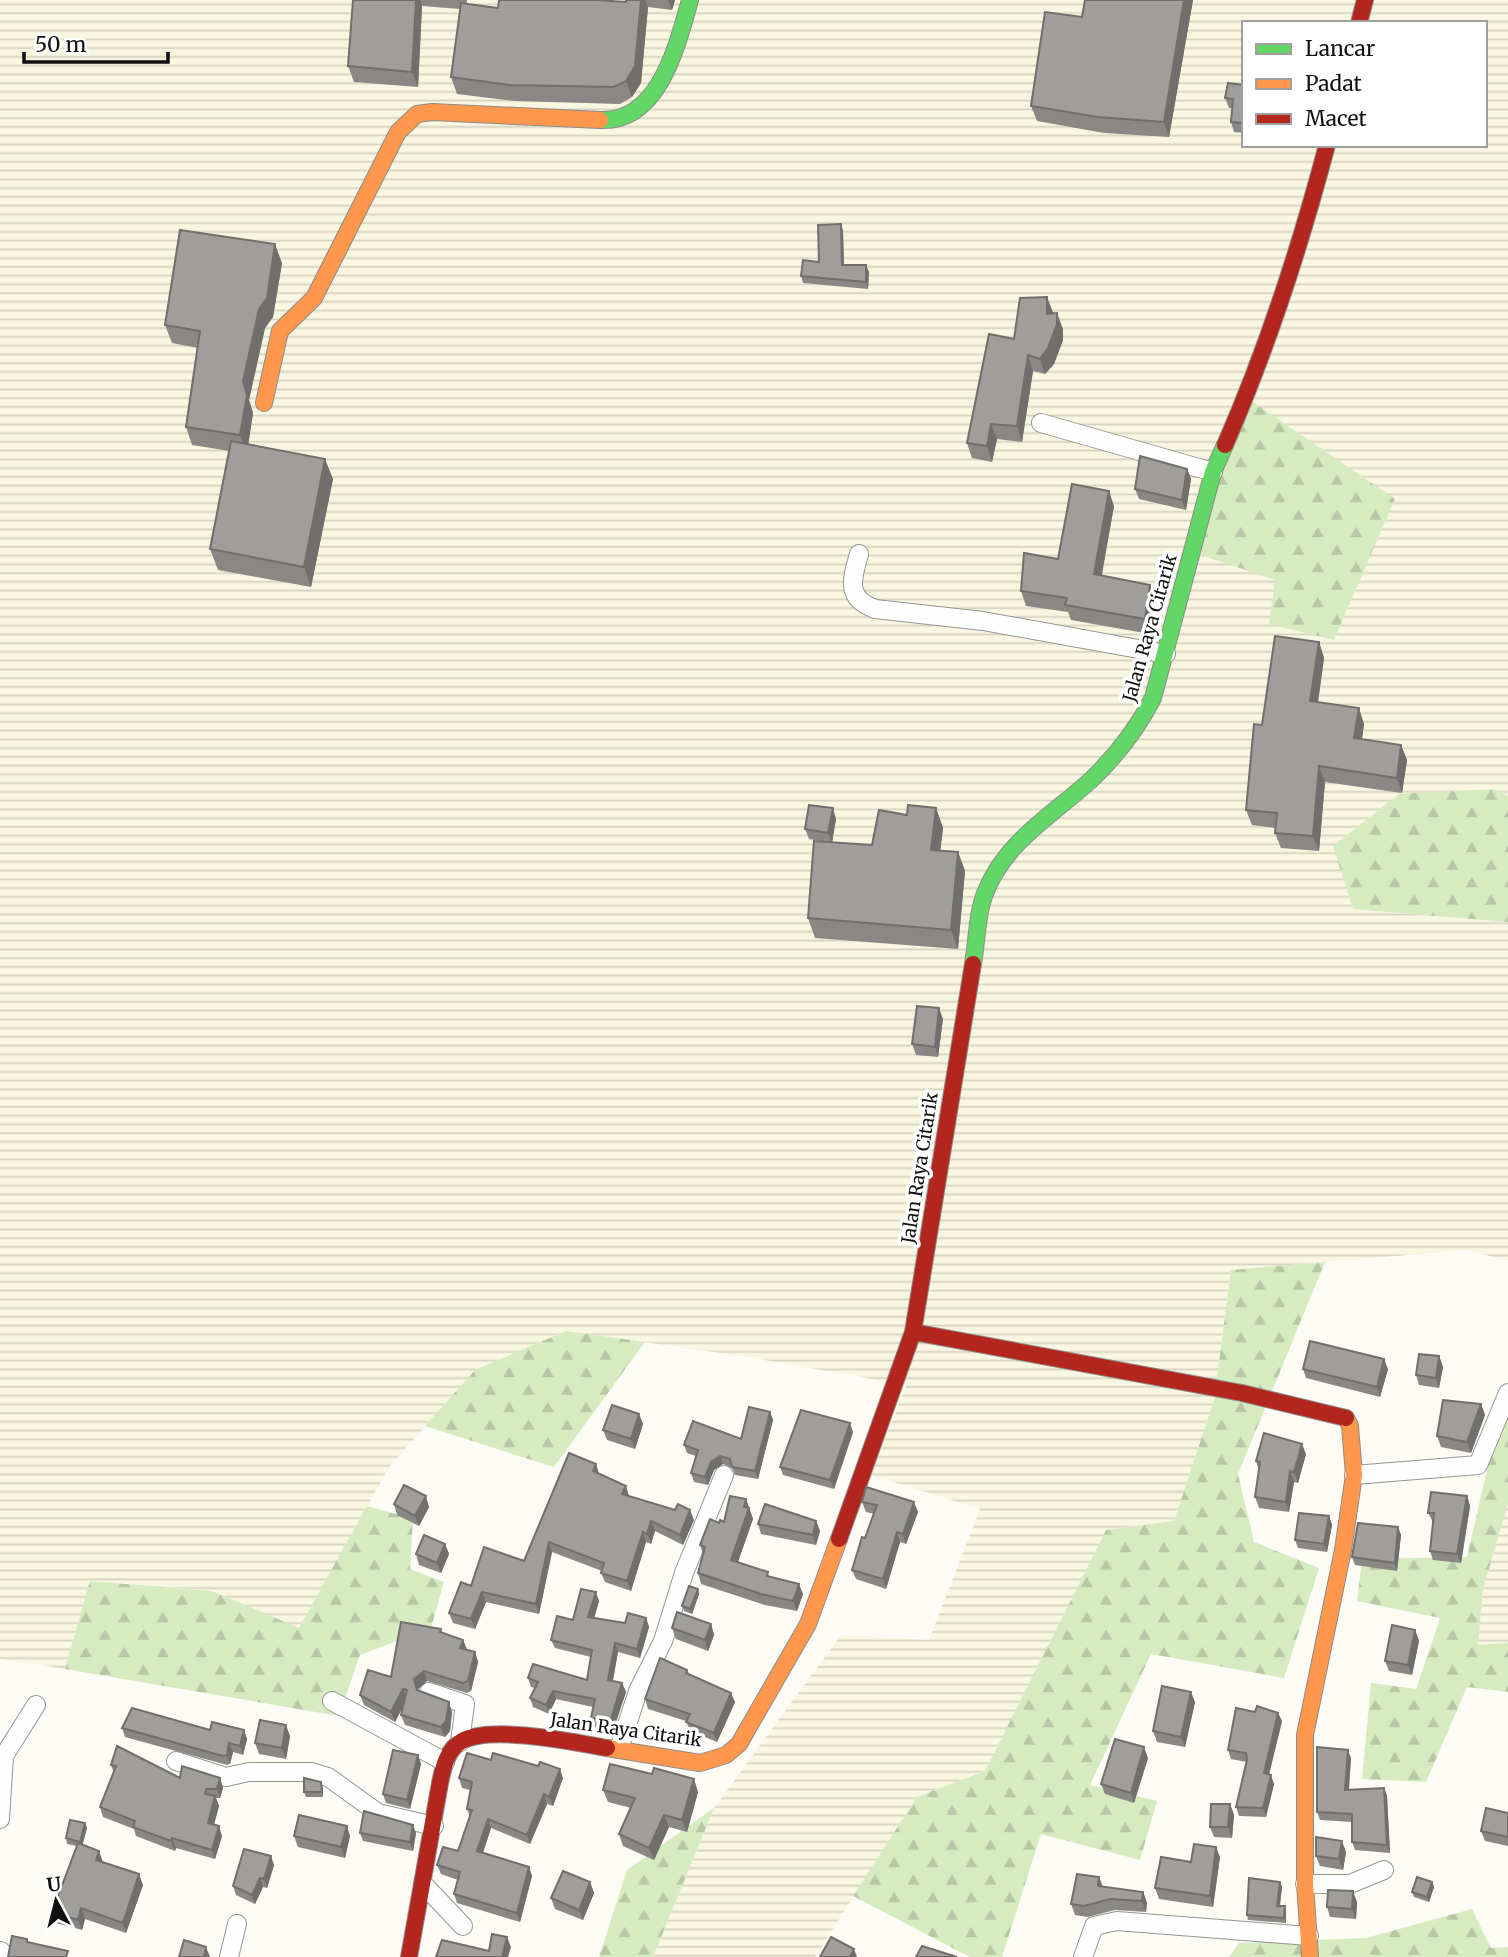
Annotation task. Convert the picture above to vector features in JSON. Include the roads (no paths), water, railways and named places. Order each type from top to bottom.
[{"type":"street","points":[[264,403],[280,331],[314,298],[384,158],[408,120],[417,114],[432,112],[612,121],[626,118],[646,103],[674,45],[690,0]]},
{"type":"street","points":[[1360,21],[1365,0]]},
{"type":"street","name":"Jalan Raya Citarik","points":[[460,1742],[475,1737],[534,1736],[700,1763],[726,1755],[739,1744],[780,1678],[808,1624],[903,1368],[913,1332],[985,893],[997,865],[1016,842],[1088,782],[1142,723],[1153,698],[1166,654],[1213,472],[1252,383],[1312,201],[1326,147]]},
{"type":"street","points":[[1041,423],[1213,472]]},
{"type":"street","points":[[859,554],[851,591],[864,605],[874,610],[983,621],[1166,654]]},
{"type":"street","points":[[913,1332],[1337,1413],[1345,1417],[1350,1426],[1354,1475],[1343,1550],[1305,1735],[1305,1884],[1310,1957]]},
{"type":"street","points":[[1354,1475],[1478,1465],[1508,1393]]},
{"type":"street","points":[[619,1749],[638,1691],[663,1641],[684,1573],[724,1475]]},
{"type":"street","points":[[409,1957],[445,1762],[460,1742],[465,1704],[429,1692]]},
{"type":"street","points":[[332,1701],[445,1762]]},
{"type":"street","points":[[0,1819],[2,1756],[36,1705]]},
{"type":"street","points":[[176,1760],[226,1777],[249,1772],[312,1772],[328,1777],[377,1813],[434,1825]]},
{"type":"street","points":[[1305,1884],[1350,1884],[1384,1870]]},
{"type":"street","points":[[424,1884],[463,1926]]},
{"type":"street","points":[[1083,1957],[1094,1926],[1117,1921],[1309,1936]]},
{"type":"street","points":[[229,1957],[237,1924]]},
{"type":"street","points":[[0,1957],[1,1951]]}]
